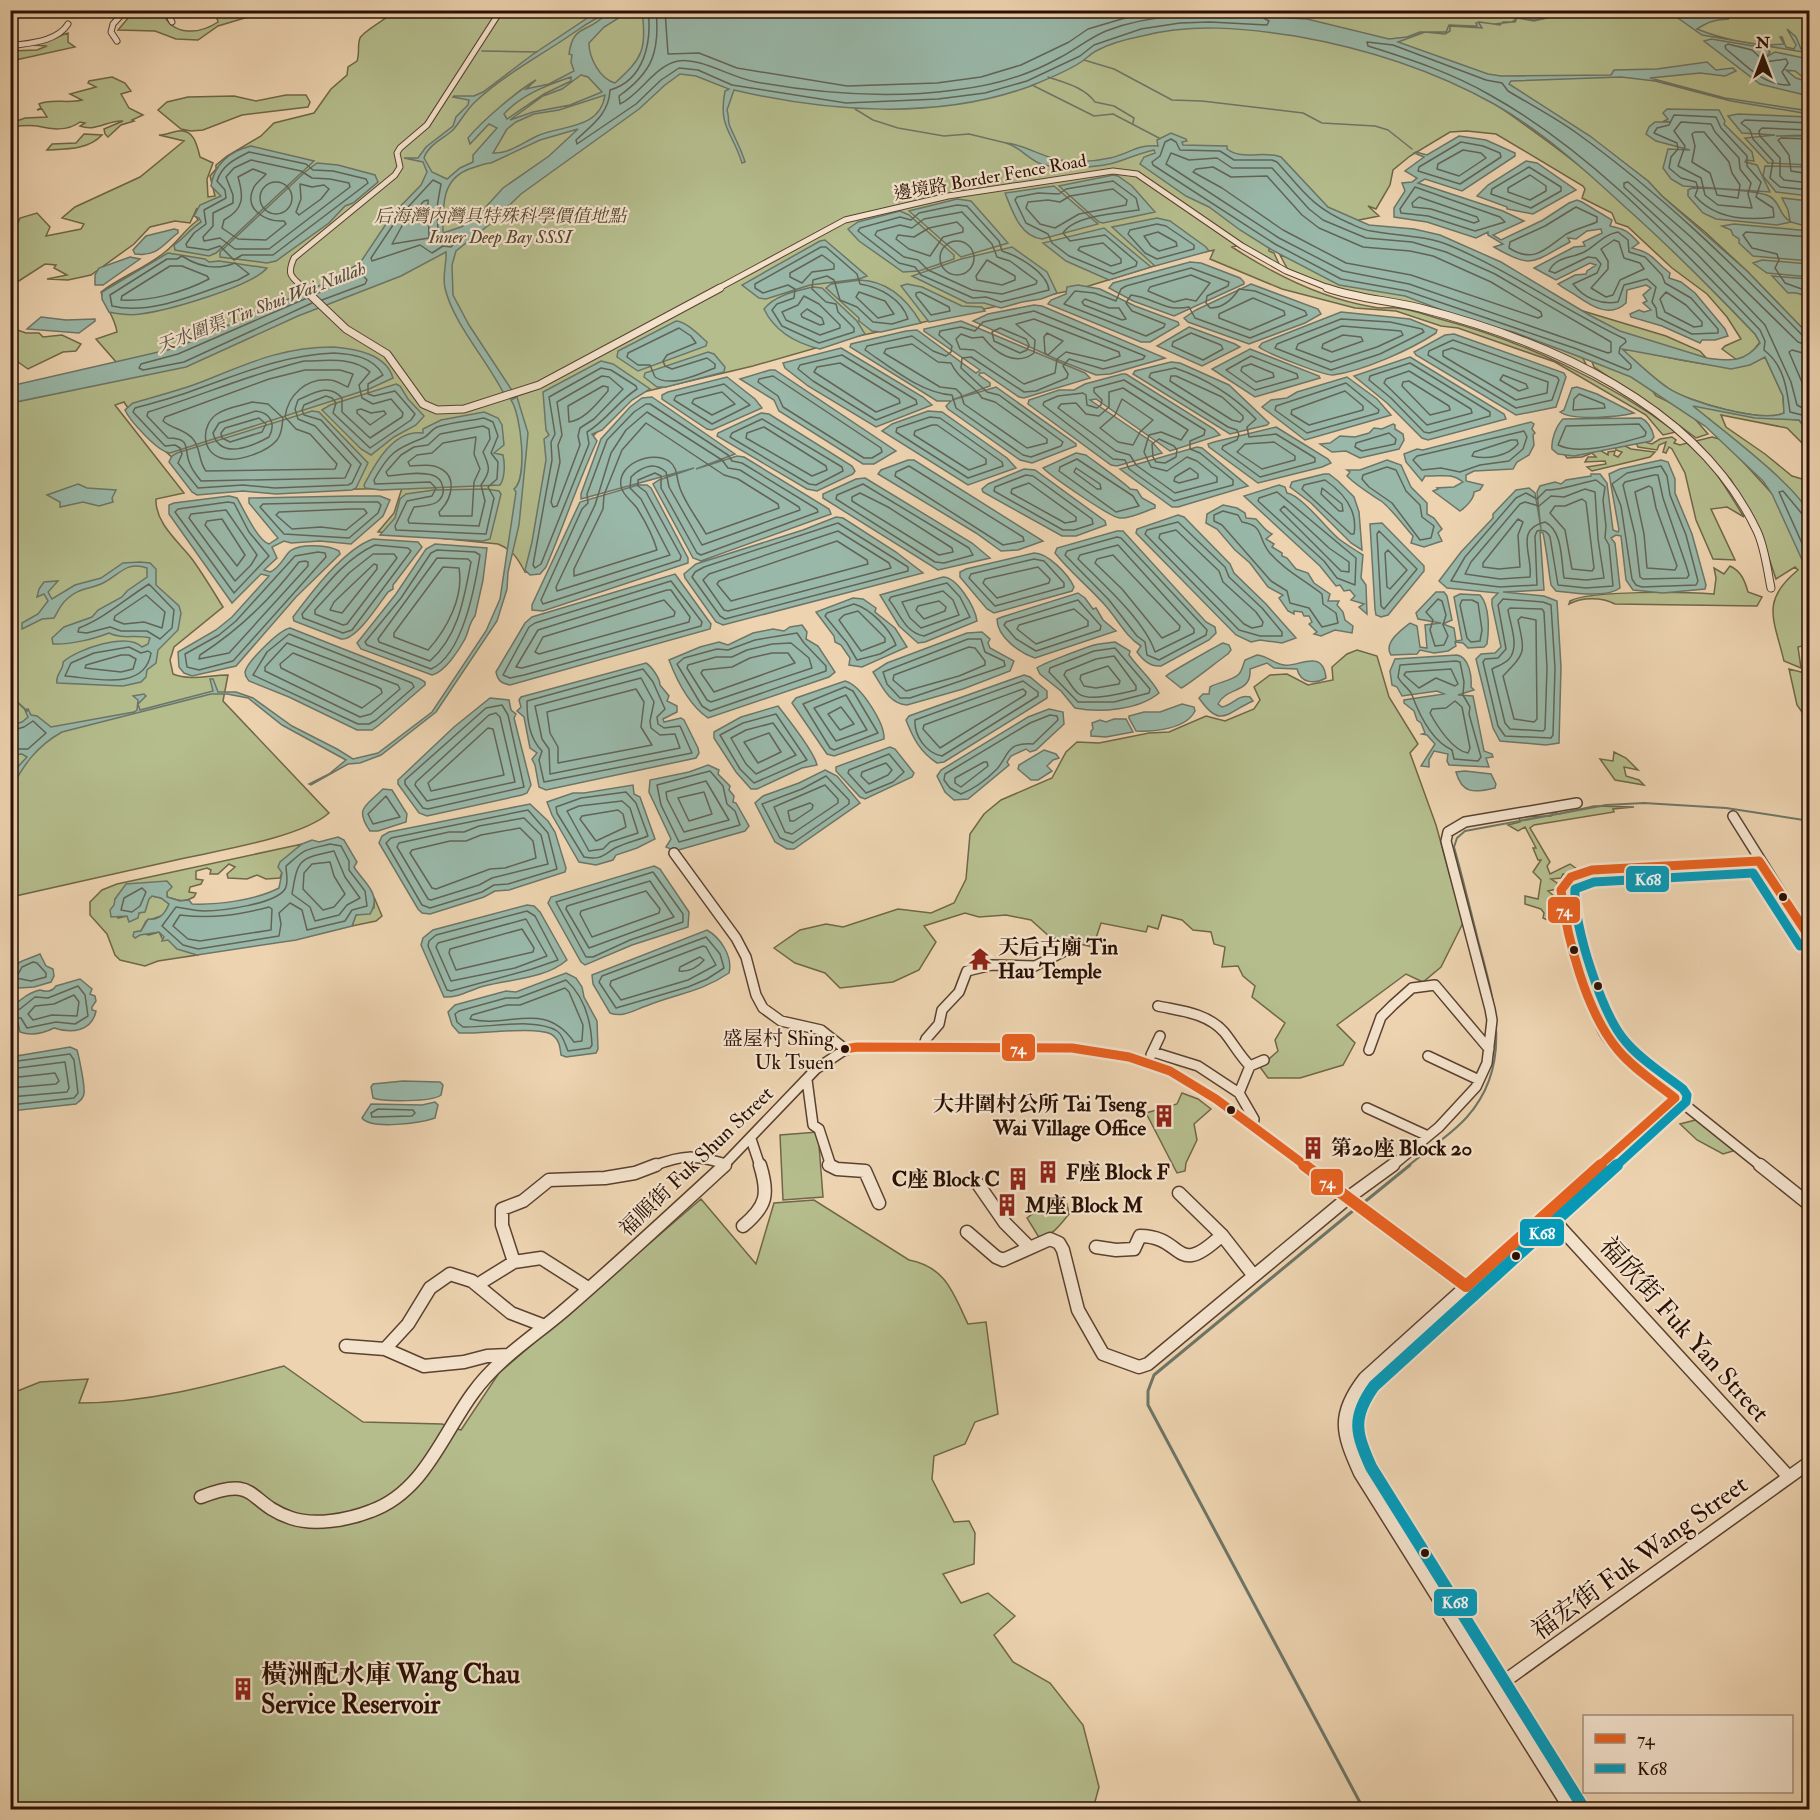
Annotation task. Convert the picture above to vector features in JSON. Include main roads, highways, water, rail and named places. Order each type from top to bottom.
[{"type":"water","points":[[1257,10],[1289,18],[1307,19],[1389,39],[1425,32],[1398,42],[1488,74],[1501,76],[1611,75],[1614,70],[1657,69],[1707,62],[1716,70],[1733,68],[1736,71],[1725,76],[1700,73],[1650,78],[1725,98],[1809,111],[1809,114],[1731,101],[1655,81],[1621,77],[1511,81],[1509,84],[1590,136],[1648,181],[1747,271],[1809,335],[1809,433],[1799,420],[1755,418],[1693,406],[1776,475],[1803,504],[1810,521],[1809,575],[1772,494],[1763,481],[1705,426],[1631,377],[1513,332],[1473,322],[1405,296],[1339,285],[1272,250],[1140,164],[1144,157],[1155,153],[1154,150],[1102,165],[1059,167],[1041,164],[1006,143],[1060,160],[1089,161],[1110,158],[1144,146],[1158,146],[1157,140],[1171,133],[1186,139],[1187,141],[1182,142],[1183,145],[1227,146],[1227,149],[1233,153],[1274,155],[1281,157],[1328,207],[1369,225],[1414,229],[1440,235],[1501,262],[1620,331],[1707,358],[1723,360],[1743,357],[1760,343],[1755,334],[1723,301],[1641,221],[1562,151],[1512,115],[1471,92],[1398,62],[1321,41],[1257,31],[1218,28],[1180,29],[1131,38],[1094,52],[1071,68],[1028,87],[993,98],[956,104],[919,108],[844,107],[770,98],[734,90],[727,110],[729,124],[745,162],[742,163],[723,113],[725,91],[729,89],[696,76],[680,74],[639,109],[521,194],[490,224],[456,251],[452,265],[453,295],[469,325],[513,392],[504,394],[455,315],[444,283],[446,252],[401,276],[298,316],[186,367],[11,403],[10,386],[176,348],[330,281],[360,263],[392,215],[421,185],[427,172],[423,162],[404,158],[418,158],[426,147],[453,126],[456,117],[468,105],[469,100],[454,96],[474,96],[483,92],[532,55],[598,11],[630,11],[604,27],[589,43],[596,67],[600,73],[615,83],[632,67],[641,52],[644,35],[642,11]],"holes":[[[606,14],[574,37],[569,54],[572,55],[571,62],[574,71],[549,84],[526,89],[536,80],[491,115],[468,138],[470,144],[489,124],[497,128],[473,155],[473,162],[460,168],[447,179],[432,172],[424,158],[426,153],[453,130],[476,101],[508,75]],[[581,75],[588,77],[602,92],[570,105],[533,112],[510,120],[543,96],[562,89]],[[571,77],[571,81],[544,94],[507,119],[504,114],[518,101],[553,83]],[[605,95],[596,115],[588,120],[537,136],[511,150],[493,153],[507,129],[516,122],[534,114],[559,110]],[[578,129],[549,156],[503,188],[475,219],[443,233],[444,203],[454,178],[472,168],[491,163],[540,140]],[[1622,349],[1731,369],[1750,365],[1765,357],[1783,396],[1784,413],[1759,415],[1725,410],[1678,394],[1656,379]]]},
{"type":"water","points":[[1577,11],[1534,21],[1517,18],[1534,20]]},
{"type":"water","points":[[1668,11],[1712,11],[1729,19],[1711,22],[1697,29],[1738,41],[1702,35]]},
{"type":"water","points":[[1479,22],[1482,28],[1450,26],[1450,31],[1445,34],[1425,32],[1446,32],[1449,25],[1477,26],[1476,23]]},
{"type":"water","points":[[1787,29],[1796,37],[1801,49],[1809,53],[1751,43],[1784,44],[1780,37],[1782,37],[1786,47],[1794,49],[1796,45]]},
{"type":"water","points":[[1711,39],[1766,48],[1770,52],[1766,57],[1775,52],[1809,59],[1809,78],[1804,78],[1795,71],[1786,70],[1796,78],[1809,82],[1809,96],[1760,84],[1704,41]]},
{"type":"water","points":[[1667,109],[1719,110],[1725,121],[1724,124],[1752,152],[1754,161],[1746,160],[1745,162],[1757,165],[1770,192],[1683,186],[1671,179],[1663,168],[1668,149],[1690,150],[1656,141],[1646,134],[1655,122],[1671,122],[1664,121],[1668,119],[1663,113]]},
{"type":"water","points":[[1738,114],[1809,117],[1809,135],[1776,136],[1809,136],[1809,165],[1768,163],[1745,138],[1775,135],[1742,133],[1728,116]]},
{"type":"water","points":[[1459,136],[1486,140],[1515,153],[1515,156],[1462,191],[1425,179],[1418,183],[1503,211],[1524,221],[1493,235],[1501,240],[1543,220],[1569,203],[1577,200],[1582,202],[1612,220],[1610,226],[1629,233],[1639,243],[1632,248],[1650,255],[1670,273],[1669,278],[1681,282],[1695,293],[1725,329],[1728,336],[1715,340],[1702,340],[1700,343],[1662,326],[1631,317],[1630,314],[1639,310],[1644,312],[1651,310],[1643,303],[1647,301],[1643,295],[1651,288],[1646,285],[1627,290],[1626,303],[1620,308],[1606,310],[1593,306],[1558,284],[1575,275],[1586,274],[1596,265],[1590,263],[1556,280],[1534,268],[1574,247],[1585,246],[1583,242],[1602,233],[1601,229],[1587,231],[1576,239],[1568,238],[1570,242],[1548,254],[1532,261],[1525,261],[1494,247],[1503,244],[1488,235],[1488,232],[1476,238],[1427,222],[1394,217],[1394,208],[1405,191],[1402,183],[1412,182],[1417,178],[1405,171],[1424,157],[1414,153],[1427,155]]},
{"type":"water","points":[[251,146],[314,161],[216,253],[209,256],[175,250],[174,245],[201,222],[194,216],[200,205],[221,196],[211,186],[219,165],[236,151]]},
{"type":"water","points":[[1526,161],[1537,163],[1576,190],[1533,214],[1507,209],[1507,207],[1477,196],[1488,185]]},
{"type":"water","points":[[317,163],[338,165],[375,175],[378,182],[353,203],[345,206],[329,223],[276,261],[267,263],[220,257],[220,252]]},
{"type":"water","points":[[1765,166],[1809,167],[1809,196],[1776,192],[1763,176]]},
{"type":"water","points":[[1113,175],[1132,186],[1155,212],[1099,222],[1059,186]]},
{"type":"water","points":[[1054,186],[1098,224],[1042,239],[1034,237],[1022,228],[1005,193]]},
{"type":"water","points":[[1692,188],[1743,191],[1769,196],[1790,221],[1782,198],[1809,201],[1809,227],[1791,222],[1777,225],[1716,219],[1703,213],[1688,196],[1688,190]]},
{"type":"water","points":[[957,199],[971,201],[1008,243],[961,257],[909,211]]},
{"type":"water","points":[[900,211],[909,215],[954,255],[954,259],[919,271],[903,272],[859,241],[848,229],[858,222]]},
{"type":"water","points":[[1157,218],[1170,221],[1209,251],[1155,266],[1112,227]]},
{"type":"water","points":[[1734,224],[1809,231],[1809,261],[1753,256],[1739,243],[1739,239],[1733,235],[1731,230],[1722,226]]},
{"type":"water","points":[[1104,228],[1151,267],[1109,280],[1066,261],[1043,243]]},
{"type":"water","points":[[178,230],[178,233],[160,249],[149,254],[135,254],[133,250],[146,236]]},
{"type":"water","points":[[825,240],[867,276],[810,285],[766,299],[759,298],[742,285],[820,241]]},
{"type":"water","points":[[1012,247],[1047,272],[1057,293],[1001,308],[984,303],[967,303],[912,276],[961,259]]},
{"type":"water","points":[[168,253],[205,259],[209,262],[219,261],[267,268],[244,283],[187,303],[136,315],[109,312],[102,299],[102,292]]},
{"type":"water","points":[[130,257],[140,259],[103,285],[95,285],[95,275],[99,268]]},
{"type":"water","points":[[1762,260],[1809,264],[1809,277],[1767,273],[1753,263]]},
{"type":"water","points":[[1190,262],[1201,263],[1240,278],[1244,284],[1174,316],[1133,301],[1109,288],[1113,283]]},
{"type":"water","points":[[1772,276],[1809,279],[1809,301],[1800,294],[1788,293]]},
{"type":"water","points":[[860,280],[879,284],[895,293],[903,299],[921,323],[881,332],[872,331],[826,288],[831,284]]},
{"type":"water","points":[[907,284],[922,287],[962,306],[982,307],[985,311],[929,322],[901,286]]},
{"type":"water","points":[[1251,284],[1318,309],[1321,314],[1305,323],[1249,344],[1188,322],[1184,318]]},
{"type":"water","points":[[1078,285],[1100,289],[1135,306],[1178,322],[1179,325],[1150,342],[1141,342],[1048,304],[1051,300],[1066,294],[1067,287]]},
{"type":"water","points":[[813,287],[822,288],[857,321],[865,334],[820,349],[794,340],[780,330],[764,309],[780,297]]},
{"type":"water","points":[[1034,305],[1042,306],[1165,358],[1110,374],[1096,375],[973,321],[988,314]]},
{"type":"water","points":[[1341,312],[1410,319],[1437,330],[1425,340],[1400,353],[1358,369],[1333,375],[1296,364],[1259,347],[1262,343]]},
{"type":"water","points":[[41,317],[66,320],[95,319],[95,321],[79,333],[27,329]]},
{"type":"water","points":[[676,321],[693,329],[707,342],[706,346],[638,371],[617,357],[618,351]]},
{"type":"water","points":[[961,321],[1085,373],[1090,378],[1024,398],[1019,397],[984,373],[980,373],[979,375],[990,383],[990,386],[952,400],[996,387],[1076,446],[1032,463],[1020,460],[948,409],[946,406],[951,401],[937,401],[850,347],[851,344],[917,330],[976,373],[980,370],[924,331],[924,329]]},
{"type":"water","points":[[1189,327],[1240,347],[1202,366],[1157,346]]},
{"type":"water","points":[[1454,334],[1564,373],[1566,377],[1556,407],[1516,415],[1414,352],[1445,335]]},
{"type":"water","points":[[334,347],[360,351],[377,358],[384,363],[393,378],[369,389],[170,453],[145,435],[125,410],[133,403],[187,387],[268,357],[299,350]]},
{"type":"water","points":[[841,348],[923,397],[932,405],[876,427],[808,386],[785,368],[783,363]]},
{"type":"water","points":[[1250,349],[1320,378],[1255,397],[1212,369]]},
{"type":"water","points":[[708,352],[714,354],[725,367],[724,372],[666,387],[657,387],[644,377],[645,373]]},
{"type":"water","points":[[1410,357],[1504,414],[1506,419],[1428,440],[1422,438],[1387,403],[1354,376]]},
{"type":"water","points":[[601,361],[613,364],[650,389],[632,400],[602,430],[592,434],[597,441],[546,567],[540,574],[530,575],[525,570],[546,460],[544,439],[549,435],[546,430],[543,392]]},
{"type":"water","points":[[1171,362],[1180,363],[1229,385],[1269,423],[1230,434],[1133,374],[1135,371]]},
{"type":"water","points":[[775,370],[896,451],[874,464],[863,464],[779,411],[774,400],[740,379]]},
{"type":"water","points":[[1126,374],[1220,435],[1170,451],[1096,399],[1090,400],[1152,442],[1162,453],[1117,466],[1111,465],[1028,404],[1029,400],[1059,390],[1074,390],[1085,384]]},
{"type":"water","points":[[727,377],[755,399],[762,408],[712,430],[662,399],[662,395],[668,392]]},
{"type":"water","points":[[1347,377],[1377,399],[1391,415],[1305,440],[1262,407],[1271,400],[1287,398],[1297,392]]},
{"type":"water","points":[[396,384],[424,416],[416,425],[394,437],[371,455],[361,449],[322,410],[330,405]]},
{"type":"water","points":[[1577,387],[1597,394],[1634,413],[1607,417],[1575,417],[1560,412],[1564,410],[1572,388]]},
{"type":"water","points":[[517,397],[528,433],[519,525],[508,572],[507,589],[497,621],[436,712],[381,755],[360,763],[348,764],[311,785],[309,784],[329,774],[346,760],[282,725],[248,698],[211,694],[62,732],[45,743],[32,756],[11,789],[12,773],[27,757],[22,754],[11,755],[11,725],[22,722],[28,717],[25,710],[28,709],[31,715],[37,716],[51,727],[134,712],[137,710],[138,700],[133,696],[144,694],[146,696],[138,704],[140,710],[213,691],[210,679],[213,679],[218,692],[236,692],[253,698],[292,726],[353,759],[378,753],[432,712],[486,631],[500,599],[516,492],[514,489],[521,472],[520,431],[515,407],[511,400]]},
{"type":"water","points":[[652,397],[735,454],[696,469],[737,456],[744,457],[829,509],[831,514],[701,561],[693,558],[653,484],[694,468],[581,499],[601,439],[630,407],[642,398]]},
{"type":"water","points":[[312,411],[319,412],[368,463],[356,488],[276,494],[243,491],[197,495],[192,492],[169,462],[177,453]]},
{"type":"water","points":[[928,411],[942,412],[1007,458],[1016,468],[968,485],[882,431],[892,424]]},
{"type":"water","points":[[484,412],[498,418],[502,425],[504,445],[494,453],[503,455],[504,471],[500,485],[381,490],[365,488],[364,485],[380,458],[394,442],[403,436],[423,433],[423,429],[441,420]]},
{"type":"water","points":[[761,413],[769,414],[852,466],[855,471],[817,491],[807,489],[717,436],[718,433]]},
{"type":"water","points":[[1641,418],[1648,423],[1652,431],[1654,437],[1651,441],[1574,456],[1558,454],[1552,449],[1555,433],[1563,419]]},
{"type":"water","points":[[1531,422],[1534,424],[1532,429],[1535,433],[1533,435],[1534,445],[1529,455],[1517,462],[1513,469],[1474,471],[1466,475],[1466,481],[1483,485],[1480,490],[1474,492],[1469,503],[1460,511],[1433,491],[1437,488],[1454,487],[1463,482],[1454,477],[1445,476],[1425,476],[1422,481],[1406,462],[1404,454],[1417,449],[1423,450]]},
{"type":"water","points":[[1393,424],[1395,429],[1403,434],[1404,440],[1399,449],[1360,458],[1346,451],[1332,452],[1320,444],[1330,443],[1340,436],[1355,437],[1369,433],[1374,428],[1382,429]]},
{"type":"water","points":[[1276,427],[1331,463],[1258,483],[1208,444],[1214,442]]},
{"type":"water","points":[[1197,447],[1202,448],[1248,486],[1172,507],[1120,469]]},
{"type":"water","points":[[1076,453],[1086,455],[1130,489],[1137,490],[1142,498],[1155,505],[1155,508],[1128,517],[1114,516],[1081,496],[1043,468]]},
{"type":"water","points":[[914,460],[1043,541],[1018,550],[1001,551],[976,533],[878,474],[881,470]]},
{"type":"water","points":[[1387,460],[1401,465],[1411,487],[1427,503],[1427,514],[1434,518],[1442,529],[1438,533],[1442,541],[1424,547],[1411,543],[1413,536],[1389,508],[1347,476],[1350,472],[1347,470],[1360,470]]},
{"type":"water","points":[[1661,460],[1668,462],[1675,479],[1675,493],[1692,534],[1706,585],[1705,589],[1663,593],[1633,590],[1626,580],[1621,536],[1616,535],[1611,538],[1615,543],[1620,588],[1599,594],[1556,591],[1551,585],[1543,533],[1540,532],[1544,590],[1503,592],[1544,596],[1557,601],[1561,667],[1559,743],[1546,745],[1500,741],[1493,728],[1476,659],[1481,654],[1495,653],[1501,647],[1492,605],[1492,599],[1498,593],[1447,588],[1439,581],[1461,552],[1493,518],[1493,514],[1516,490],[1529,488],[1535,493],[1541,529],[1537,492],[1540,486],[1555,482],[1561,484],[1566,480],[1600,474],[1607,483],[1613,530],[1618,532],[1609,474],[1620,469]]},
{"type":"water","points":[[1024,469],[1035,470],[1105,521],[1106,525],[1076,536],[1062,536],[983,492],[982,489],[988,484]]},
{"type":"water","points":[[1329,474],[1354,497],[1359,512],[1362,550],[1351,543],[1311,503],[1290,487],[1292,482]]},
{"type":"water","points":[[865,478],[972,543],[990,558],[938,570],[823,498],[823,494],[856,479]]},
{"type":"water","points":[[78,484],[87,488],[116,490],[112,498],[113,502],[99,506],[83,502],[60,507],[60,502],[47,495]]},
{"type":"water","points":[[638,485],[647,485],[651,488],[688,558],[688,563],[543,611],[532,610],[532,605],[580,502]]},
{"type":"water","points":[[1279,485],[1285,487],[1287,493],[1306,506],[1339,539],[1363,555],[1361,578],[1366,585],[1367,614],[1359,607],[1364,604],[1351,600],[1355,596],[1350,590],[1344,591],[1340,585],[1336,586],[1320,566],[1244,496]]},
{"type":"water","points":[[434,490],[499,491],[501,494],[490,539],[483,541],[380,535],[395,518],[400,499],[406,494]]},
{"type":"water","points":[[229,496],[237,498],[260,537],[269,544],[278,538],[249,503],[249,498],[380,496],[390,500],[383,516],[351,544],[284,541],[272,547],[277,558],[264,570],[270,572],[295,548],[329,547],[339,551],[340,554],[296,597],[236,666],[192,676],[184,673],[179,667],[178,652],[216,630],[232,617],[269,576],[261,574],[232,603],[169,514],[169,505]]},
{"type":"water","points":[[1223,505],[1237,508],[1245,513],[1246,518],[1256,519],[1272,534],[1266,539],[1274,544],[1272,547],[1282,553],[1282,556],[1287,558],[1296,569],[1308,573],[1314,583],[1330,594],[1328,601],[1339,601],[1337,605],[1343,612],[1345,620],[1353,626],[1352,633],[1335,630],[1321,636],[1314,634],[1317,632],[1309,624],[1312,622],[1309,616],[1304,616],[1302,612],[1294,611],[1294,614],[1288,611],[1279,598],[1283,595],[1268,587],[1250,563],[1217,529],[1206,523],[1207,514]]},
{"type":"water","points":[[1178,515],[1184,517],[1230,564],[1234,573],[1296,638],[1282,643],[1260,640],[1251,642],[1236,635],[1136,533],[1137,529]]},
{"type":"water","points":[[836,517],[843,518],[896,552],[923,573],[723,625],[716,622],[685,578],[684,574],[696,564],[803,530]]},
{"type":"water","points":[[1382,523],[1424,566],[1424,571],[1388,615],[1381,617],[1376,615],[1375,609],[1370,524]]},
{"type":"water","points":[[1123,531],[1206,622],[1215,627],[1216,633],[1209,640],[1161,666],[1150,664],[1137,652],[1141,646],[1130,637],[1104,604],[1055,553],[1057,548]]},
{"type":"water","points":[[373,539],[418,542],[422,547],[393,585],[393,589],[388,592],[360,628],[347,638],[341,639],[294,621],[293,617],[329,573],[351,552]]},
{"type":"water","points":[[435,544],[487,548],[475,616],[465,639],[447,665],[432,675],[361,649],[357,643],[396,594],[426,549]]},
{"type":"water","points":[[1034,553],[1045,556],[1057,565],[1074,587],[1072,591],[994,613],[987,609],[960,577],[960,572],[966,569]]},
{"type":"water","points":[[123,563],[150,563],[156,569],[156,585],[179,606],[181,613],[178,630],[158,650],[156,663],[147,670],[146,677],[141,682],[123,686],[57,683],[63,662],[79,652],[114,642],[125,641],[142,647],[148,644],[150,638],[109,633],[66,644],[53,644],[52,638],[64,627],[92,617],[98,610],[122,597],[147,577],[147,568],[133,566],[122,570],[101,584],[75,593],[63,603],[54,618],[42,619],[22,629],[22,623],[38,614],[48,601],[44,594],[37,597],[39,589],[44,582],[58,581],[48,592],[52,599],[75,585],[101,578]]},
{"type":"water","points":[[675,574],[711,624],[710,629],[510,685],[499,680],[496,672],[525,623],[532,617]]},
{"type":"water","points":[[943,577],[948,578],[959,587],[973,608],[977,621],[918,643],[899,626],[880,595]]},
{"type":"water","points":[[1436,592],[1444,592],[1447,596],[1452,620],[1443,624],[1454,628],[1456,641],[1462,640],[1454,597],[1460,594],[1480,595],[1487,612],[1487,644],[1484,647],[1468,648],[1463,643],[1455,642],[1456,646],[1448,651],[1434,653],[1420,650],[1417,654],[1391,655],[1389,646],[1391,641],[1410,623],[1417,626],[1420,647],[1427,648],[1425,625],[1441,623],[1418,619],[1416,613]]},
{"type":"water","points":[[1078,593],[1093,609],[1096,608],[1103,620],[1116,631],[1035,658],[1010,643],[998,626],[997,619]]},
{"type":"water","points":[[853,598],[863,599],[876,608],[875,612],[895,628],[907,647],[862,667],[849,665],[850,658],[841,645],[835,642],[834,636],[816,612]]},
{"type":"water","points":[[802,625],[807,632],[806,639],[818,646],[835,672],[829,677],[708,718],[684,692],[669,660],[719,642],[728,645],[753,633],[773,629],[784,631],[790,627]]},
{"type":"water","points":[[290,628],[420,679],[425,682],[425,685],[372,730],[357,730],[289,697],[249,681],[246,677],[247,667],[257,654],[271,640]]},
{"type":"water","points":[[982,632],[990,639],[988,643],[990,648],[1014,661],[1010,671],[963,689],[907,705],[891,698],[873,672],[887,663],[967,633]]},
{"type":"water","points":[[1115,642],[1130,651],[1129,655],[1153,683],[1159,693],[1151,699],[1119,709],[1075,708],[1061,691],[1040,674],[1037,668],[1094,645]]},
{"type":"water","points":[[1223,643],[1229,645],[1231,650],[1228,654],[1181,688],[1166,676],[1194,659]]},
{"type":"water","points":[[1257,655],[1284,665],[1315,661],[1320,663],[1324,669],[1326,678],[1317,681],[1305,680],[1297,669],[1274,668],[1267,663],[1250,669],[1247,682],[1227,694],[1218,704],[1222,707],[1246,696],[1253,701],[1224,716],[1213,714],[1199,698],[1203,694],[1209,694],[1210,687],[1239,674],[1245,660]]},
{"type":"water","points":[[1457,655],[1467,663],[1471,687],[1474,690],[1458,695],[1473,696],[1484,751],[1492,754],[1493,757],[1486,758],[1489,767],[1449,765],[1448,754],[1434,751],[1429,760],[1429,767],[1421,766],[1435,744],[1427,735],[1422,734],[1425,733],[1421,723],[1404,700],[1444,694],[1437,691],[1402,696],[1397,687],[1392,685],[1390,671],[1395,659]]},
{"type":"water","points":[[646,663],[655,672],[660,685],[669,696],[667,701],[677,706],[677,712],[663,719],[664,722],[681,718],[684,720],[698,748],[699,753],[696,758],[546,790],[539,787],[532,759],[537,753],[530,748],[524,717],[517,711],[521,707],[519,700],[521,697]]},
{"type":"water","points":[[1024,675],[1047,691],[1047,698],[944,762],[937,763],[926,754],[911,733],[906,720],[909,716]]},
{"type":"water","points":[[845,681],[865,697],[881,724],[884,739],[834,756],[827,754],[792,703],[796,698]]},
{"type":"water","points":[[490,698],[509,700],[511,710],[516,714],[514,718],[531,785],[527,793],[427,816],[419,813],[398,784],[398,780],[454,727]]},
{"type":"water","points":[[1182,704],[1194,707],[1195,711],[1185,722],[1177,726],[1152,731],[1136,731],[1129,718],[1129,716],[1144,712],[1160,712]]},
{"type":"water","points":[[778,706],[806,744],[817,765],[802,768],[757,789],[751,789],[736,772],[714,738],[714,732],[741,717]]},
{"type":"water","points":[[1049,709],[1063,712],[1064,724],[1036,750],[1030,752],[1026,749],[1011,756],[1007,762],[1009,765],[968,799],[954,800],[945,792],[937,776],[941,770],[1028,717]]},
{"type":"water","points":[[1126,719],[1133,732],[1106,737],[1091,736],[1092,723]]},
{"type":"water","points":[[890,747],[895,749],[914,773],[912,777],[865,799],[860,797],[836,771],[836,767]]},
{"type":"water","points":[[1044,750],[1056,754],[1059,758],[1047,766],[1052,771],[1038,780],[1031,780],[1018,769],[1019,765]]},
{"type":"water","points":[[708,765],[719,770],[718,774],[730,786],[729,790],[734,796],[733,802],[736,803],[749,826],[745,831],[675,851],[666,847],[671,839],[649,792],[650,780],[689,772]]},
{"type":"water","points":[[825,770],[837,776],[860,803],[794,849],[787,849],[775,842],[755,803],[763,796],[799,783]]},
{"type":"water","points":[[1456,772],[1491,774],[1496,784],[1495,788],[1475,791],[1465,788]]},
{"type":"water","points":[[633,785],[634,794],[640,797],[655,839],[616,855],[613,860],[596,865],[579,862],[547,802],[573,793]]},
{"type":"water","points":[[383,789],[392,790],[407,814],[406,822],[378,831],[370,831],[363,817],[364,808]]},
{"type":"water","points":[[530,804],[548,821],[555,832],[566,868],[565,872],[509,890],[495,891],[484,897],[430,914],[422,913],[418,909],[379,843],[382,836],[389,832]]},
{"type":"water","points":[[338,837],[344,840],[357,862],[354,867],[370,889],[374,900],[370,914],[356,915],[352,926],[296,940],[197,955],[177,949],[168,940],[162,941],[164,937],[159,932],[135,938],[133,936],[134,932],[141,931],[148,919],[158,918],[163,914],[169,904],[161,898],[152,896],[145,912],[139,913],[138,918],[129,922],[127,916],[111,917],[110,910],[115,899],[126,884],[167,881],[172,887],[167,892],[167,897],[180,901],[189,900],[192,904],[213,904],[259,896],[279,888],[282,873],[278,867],[280,862],[302,844],[312,840],[319,842]]},
{"type":"water","points":[[654,866],[660,869],[689,912],[688,927],[632,945],[585,965],[581,962],[548,903],[551,897]]},
{"type":"water","points":[[527,905],[534,906],[540,912],[567,960],[538,975],[444,997],[421,945],[423,938],[433,930]]},
{"type":"water","points":[[707,930],[725,948],[730,967],[729,973],[698,989],[628,1013],[619,1015],[610,1013],[593,984],[592,975]]},
{"type":"water","points":[[40,954],[46,966],[53,969],[54,976],[51,982],[34,987],[11,986],[14,966]]},
{"type":"water","points":[[566,973],[576,978],[582,987],[584,997],[597,1021],[598,1049],[596,1053],[566,1057],[561,1055],[556,1038],[543,1032],[521,1030],[459,1033],[452,1025],[448,1012],[455,1005],[506,991],[516,992]]},
{"type":"water","points":[[80,979],[92,989],[90,994],[95,996],[96,1001],[92,1007],[92,1010],[96,1011],[94,1018],[86,1027],[74,1031],[54,1028],[42,1033],[29,1034],[20,1032],[18,1023],[11,1025],[11,1006],[27,995],[35,991],[51,990],[56,986]]},
{"type":"water","points":[[70,1047],[77,1050],[83,1078],[84,1095],[82,1099],[76,1104],[11,1111],[11,1057]]},
{"type":"water","points":[[403,1081],[440,1082],[443,1085],[441,1095],[408,1101],[373,1098],[371,1087],[373,1084]]},
{"type":"water","points":[[435,1102],[438,1105],[435,1118],[428,1120],[385,1125],[367,1122],[362,1118],[371,1104],[422,1105]]},
{"type":"waterway","points":[[482,51],[537,52]]},
{"type":"waterway","points":[[1084,60],[1114,69],[1172,100],[1202,101],[1303,113],[1322,123],[1375,126],[1388,130],[1412,149]]},
{"type":"waterway","points":[[1048,77],[1080,89],[1095,102],[1114,106],[1134,118],[1133,123]]},
{"type":"waterway","points":[[1032,85],[1094,116],[1113,114],[1159,138]]},
{"type":"waterway","points":[[855,109],[873,120],[898,128],[944,136],[969,134],[1006,143]]},
{"type":"waterway","points":[[10,679],[15,700],[27,711]]},
{"type":"waterway","points":[[1408,1166],[1467,1117],[1481,1097],[1491,1076],[1495,1055],[1496,1033],[1490,989],[1454,847],[1457,838],[1465,831],[1606,805],[1644,803],[1726,808],[1810,821]]},
{"type":"waterway","points":[[1362,1204],[1410,1165]]},
{"type":"waterway","points":[[1355,1209],[1154,1375],[1148,1391],[1148,1405],[1364,1810]]},
{"type":"place","name":"天后古廟 Tin Hau Temple","points":[[980,959]]},
{"type":"place","name":"盛屋村 Shing Uk Tsuen","points":[[845,1049]]},
{"type":"place","name":"大井圍村公所 Tai Tseng Wai Village Office","points":[[1164,1116]]},
{"type":"place","name":"第20座 Block 20","points":[[1313,1148]]},
{"type":"place","name":"F座 Block F","points":[[1048,1172]]},
{"type":"place","name":"C座 Block C","points":[[1018,1179]]},
{"type":"place","name":"M座 Block M","points":[[1007,1205]]},
{"type":"place","name":"橫洲配水庫 Wang Chau Service Reservoir","points":[[243,1689]]},
{"type":"park label","name":"后海灣內灣具特殊科學價值地點 Inner Deep Bay SSSI","points":[[500,226]]},
{"type":"water label","name":"天水圍渠 Tin Shui Wai Nullah","points":[[261,307]]}]
